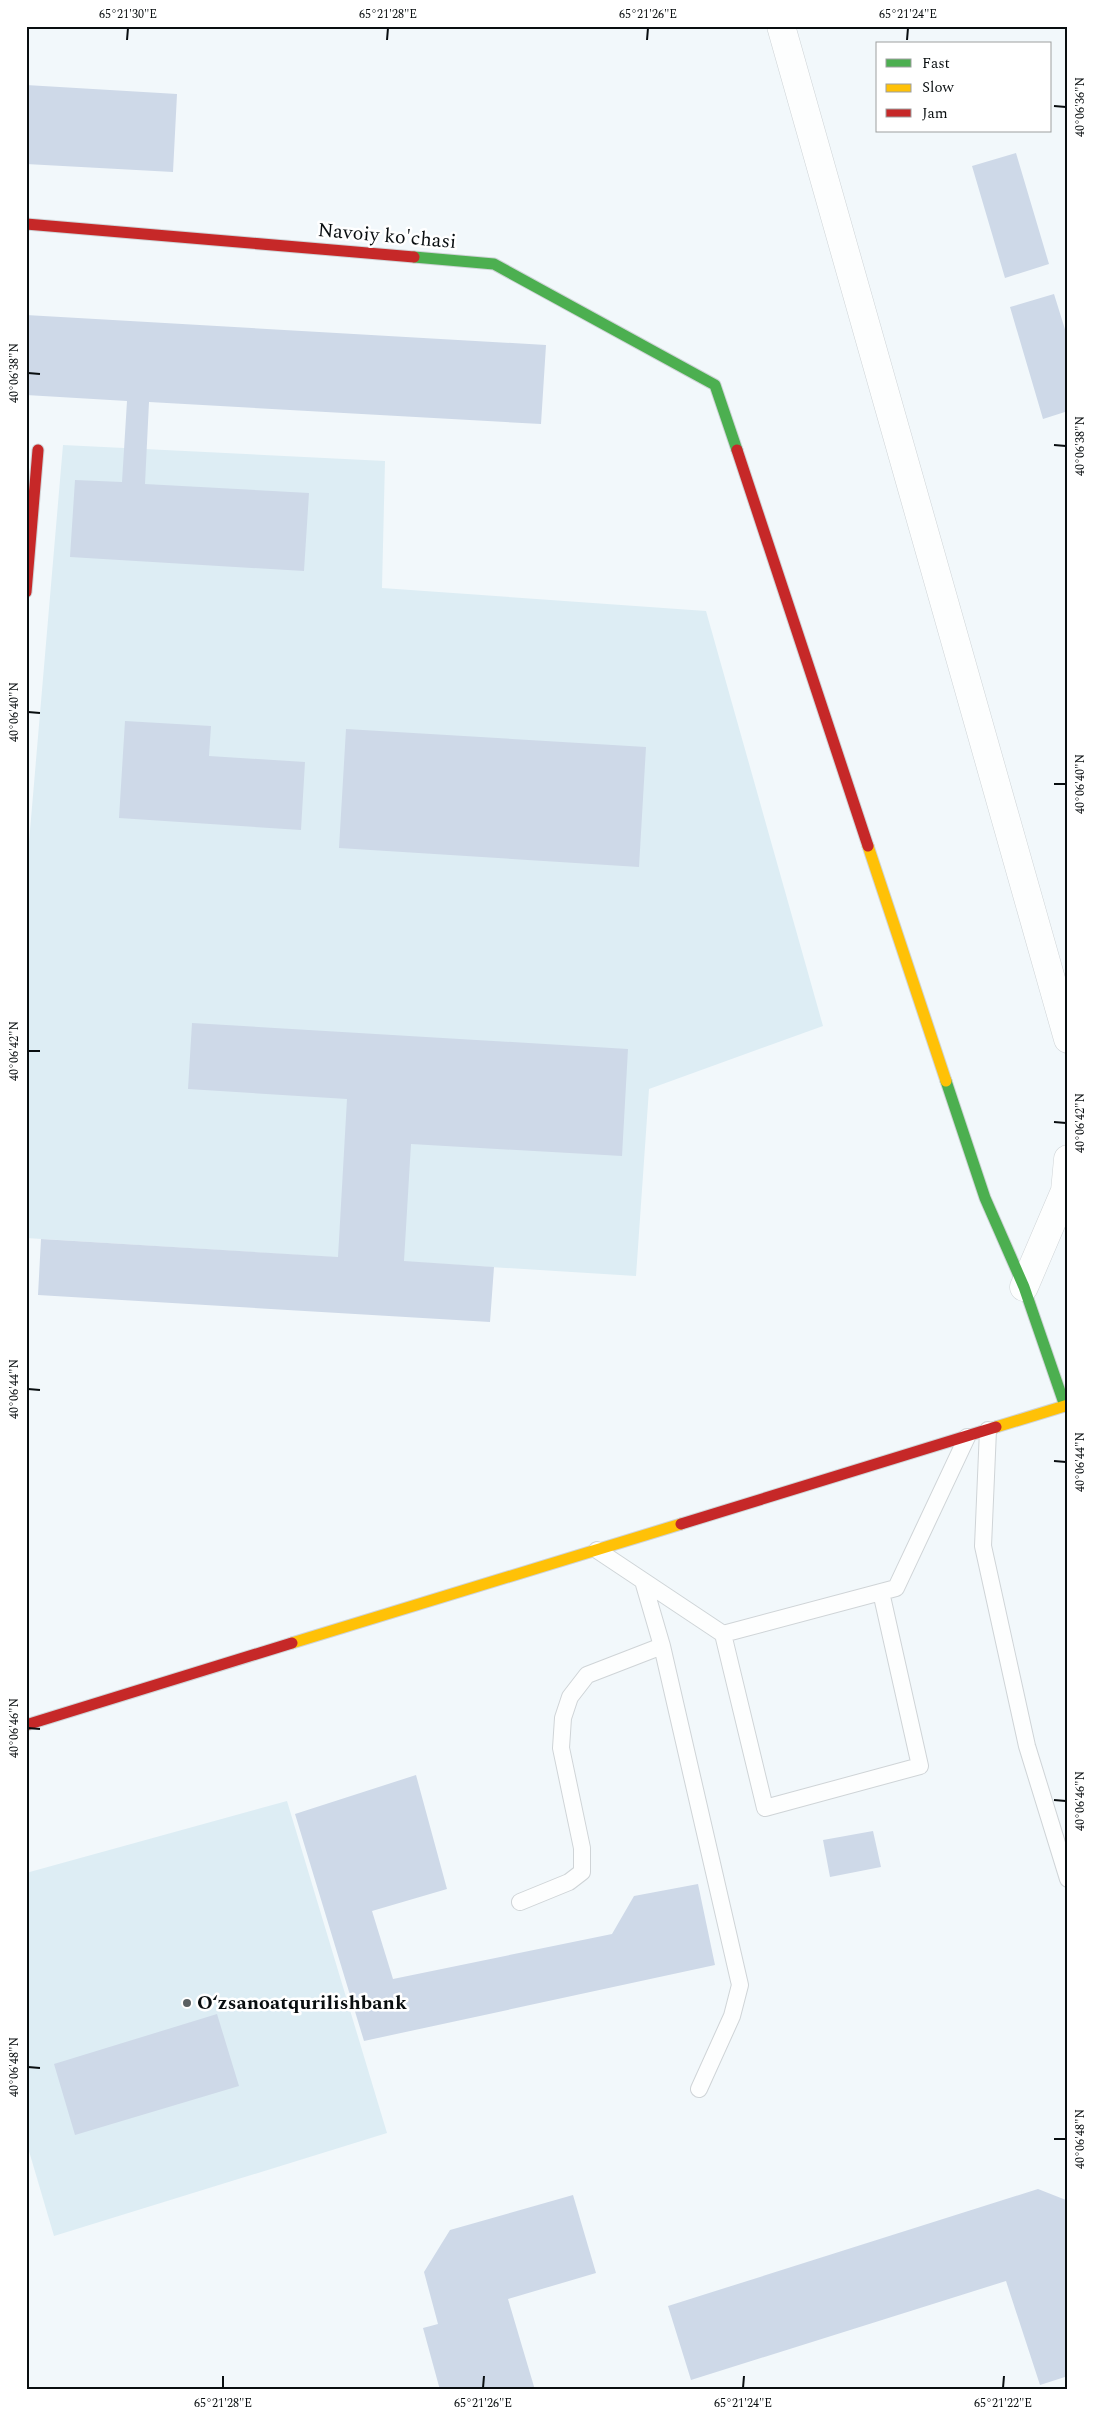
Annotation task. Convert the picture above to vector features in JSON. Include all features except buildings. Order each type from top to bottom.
[{"type":"street","points":[[781,26],[1068,1039]]},
{"type":"street","name":"Navoiy ko'chasi","points":[[26,224],[494,264],[715,385],[985,1198],[1024,1287]]},
{"type":"street","points":[[26,592],[38,450]]},
{"type":"street","points":[[26,1725],[1066,1406],[1024,1287],[1066,1190],[1068,1159]]},
{"type":"lane","points":[[988,1430],[983,1546],[1027,1746],[1068,1878]]},
{"type":"lane","points":[[723,1634],[896,1588],[968,1437]]},
{"type":"lane","points":[[597,1550],[723,1634],[765,1808],[920,1766],[881,1592]]},
{"type":"lane","points":[[643,1581],[662,1646],[740,1985],[732,2016],[699,2089]]},
{"type":"lane","points":[[520,1902],[569,1882],[582,1872],[582,1848],[561,1748],[563,1718],[570,1697],[587,1675],[662,1646]]},
{"type":"shaded area","points":[[63,445],[385,461],[382,588],[706,611],[823,1026],[649,1089],[636,1276],[26,1238],[26,877]]},
{"type":"shaded area","name":"Oʻzsanoatqurilishbank","points":[[287,1801],[387,2133],[54,2236],[26,2141],[26,1873]]},
{"type":"traffic: fast","points":[[414,257],[494,264],[715,385],[737,450]]},
{"type":"traffic: fast","points":[[946,1081],[985,1198],[1024,1287],[1065,1406]]},
{"type":"traffic: slow","points":[[868,846],[946,1081]]},
{"type":"traffic: slow","points":[[996,1427],[1068,1405]]},
{"type":"traffic: slow","points":[[292,1643],[681,1524]]},
{"type":"traffic: jam","points":[[26,224],[414,257]]},
{"type":"traffic: jam","points":[[26,592],[38,450]]},
{"type":"traffic: jam","points":[[737,450],[868,846]]},
{"type":"traffic: jam","points":[[681,1524],[996,1427]]},
{"type":"traffic: jam","points":[[26,1725],[292,1643]]},
{"type":"place","name":"Oʻzsanoatqurilishbank","points":[[187,2003]]}]
